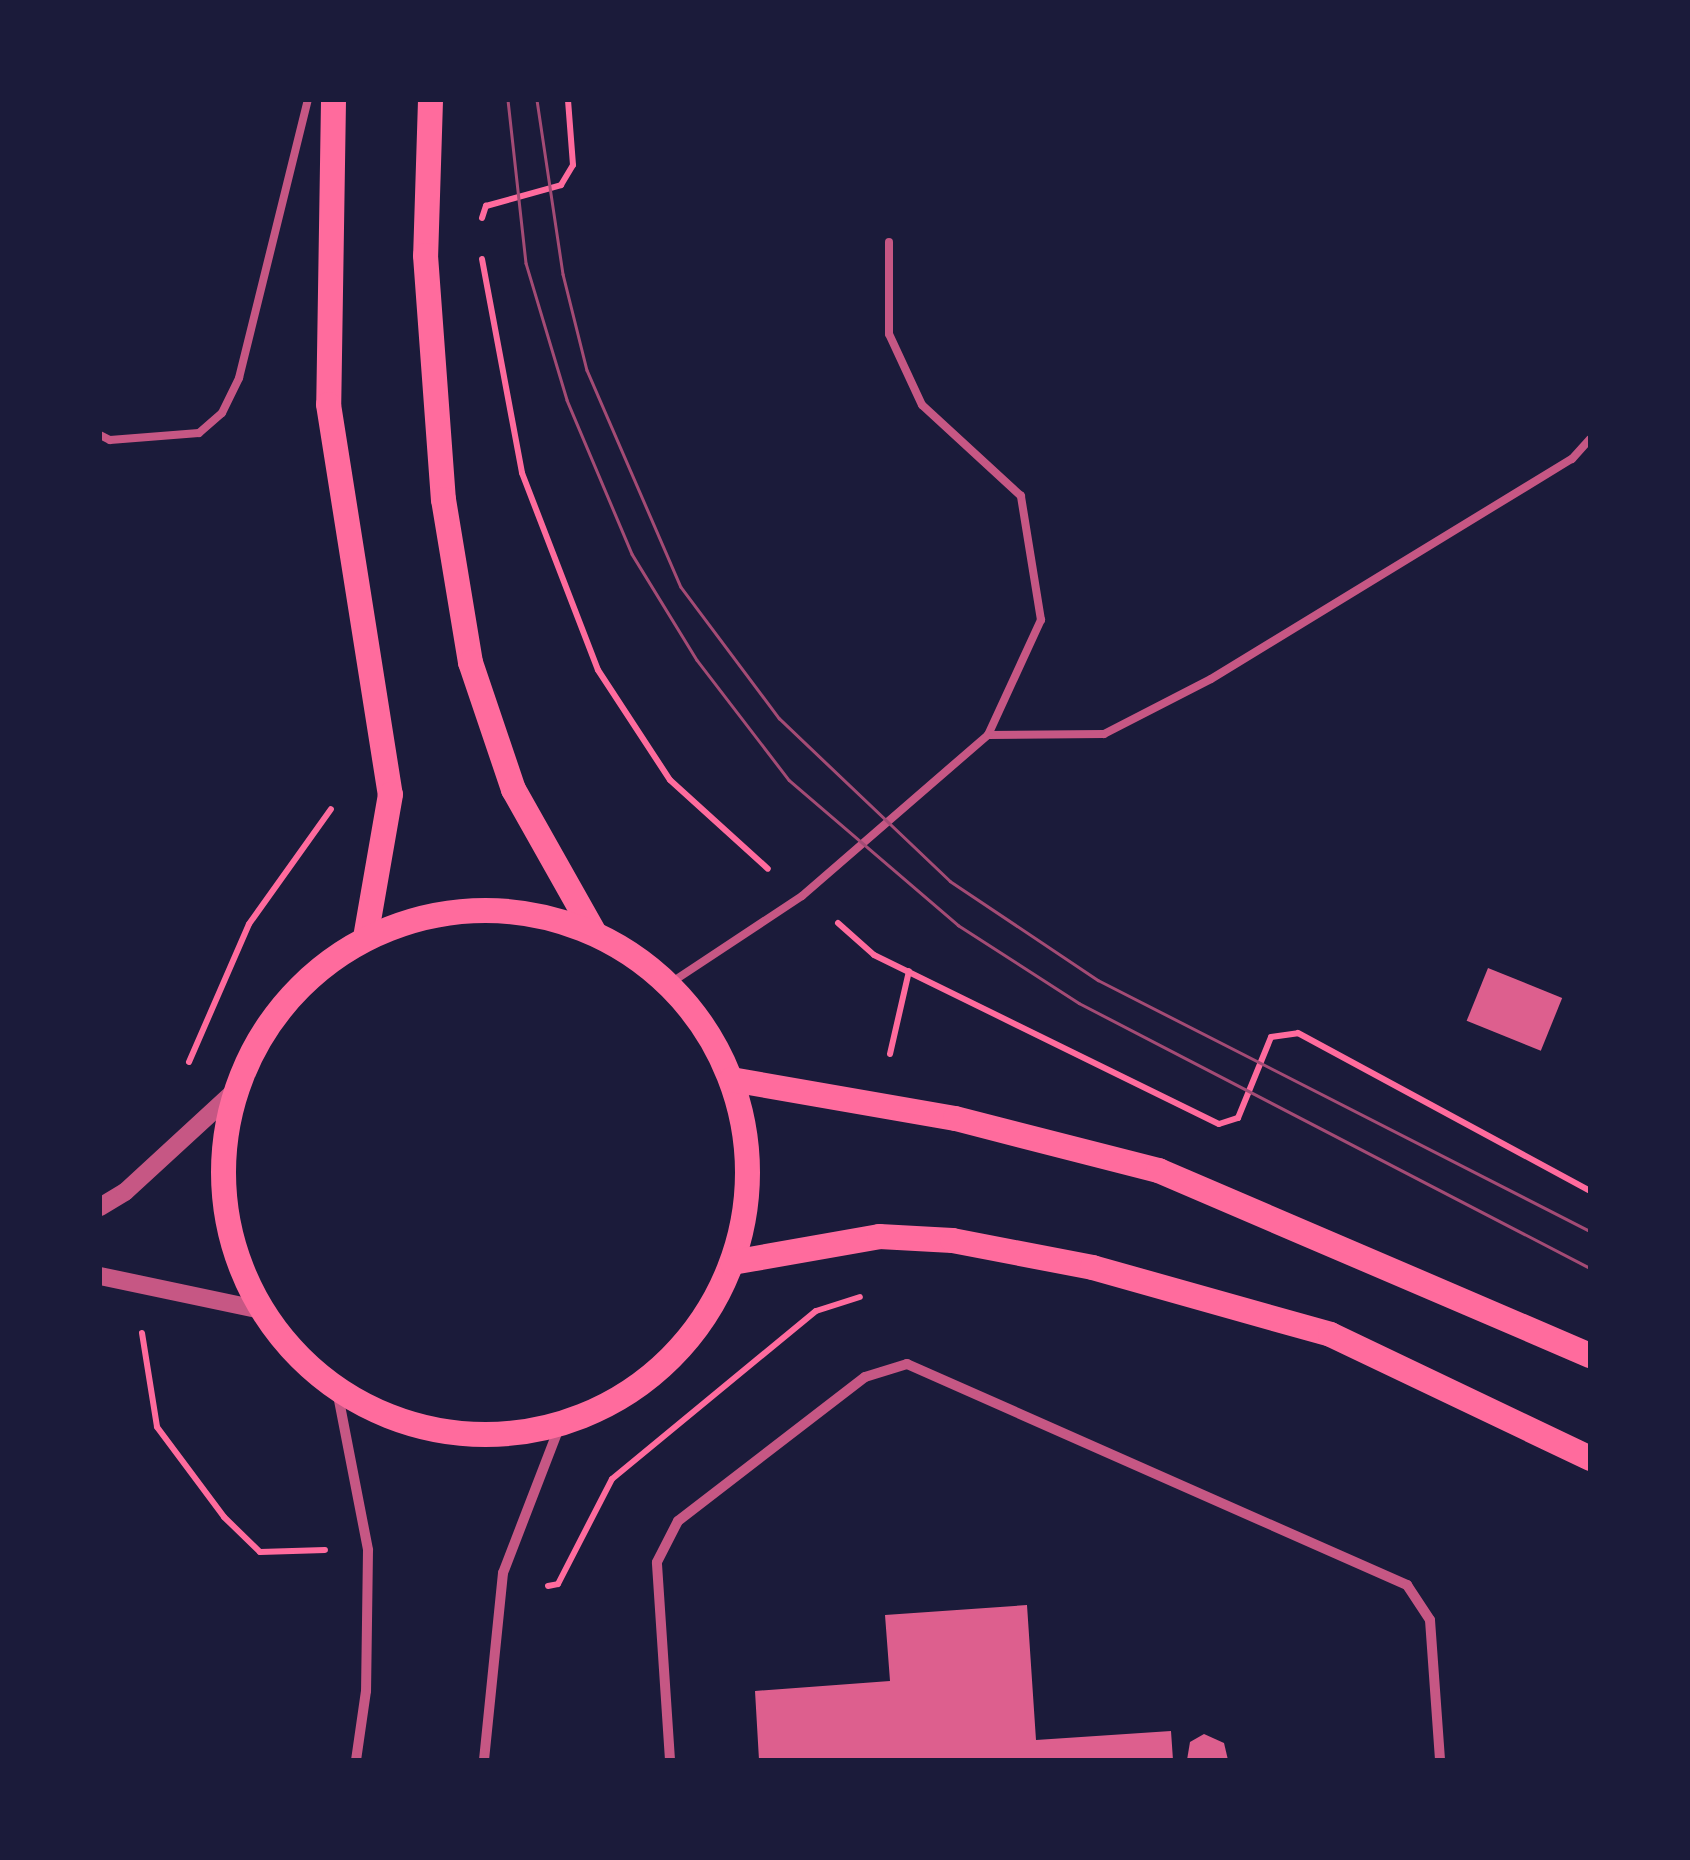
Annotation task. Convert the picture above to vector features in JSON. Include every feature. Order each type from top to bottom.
[{"type":"main road","points":[[333,100],[328,404],[390,794],[365,938]]},
{"type":"main road","points":[[430,100],[424,255],[443,499],[470,662],[513,789],[593,931]]},
{"type":"main road","points":[[517,910],[593,931],[670,984],[731,1079],[747,1140],[746,1202],[732,1262],[705,1316],[665,1363],[617,1400],[561,1424],[485,1436],[408,1423],[338,1390],[294,1354],[261,1310],[231,1241],[222,1166],[235,1091],[264,1029],[309,977],[365,938],[439,912],[517,910]]},
{"type":"main road","points":[[731,1079],[955,1118],[1158,1170],[1590,1355]]},
{"type":"main road","points":[[732,1262],[880,1236],[952,1240],[1092,1267],[1330,1334],[1590,1458]]},
{"type":"street","points":[[100,1206],[125,1192],[235,1091]]},
{"type":"street","points":[[100,1276],[261,1310]]},
{"type":"street","points":[[670,1760],[657,1562],[678,1521],[865,1377],[907,1364],[1407,1585],[1430,1620],[1440,1760]]},
{"type":"street","points":[[338,1390],[368,1550],[366,1690],[356,1760]]},
{"type":"street","points":[[484,1760],[503,1573],[561,1424]]},
{"type":"lane","points":[[100,435],[110,440],[198,433],[222,413],[240,378],[308,100]]},
{"type":"lane","points":[[670,984],[802,896],[988,736],[1041,620],[1021,496],[922,405],[889,334],[888,242]]},
{"type":"lane","points":[[988,736],[1104,734],[1244,660],[1572,459],[1590,439]]},
{"type":"path","points":[[478,231],[486,206],[561,185],[573,165],[568,100]]},
{"type":"path","points":[[481,249],[522,473],[598,670],[670,780],[776,876]]},
{"type":"path","points":[[183,1072],[249,924],[333,806]]},
{"type":"path","points":[[843,927],[874,955],[1219,1124],[1238,1118],[1271,1036],[1298,1033],[1590,1191]]},
{"type":"path","points":[[886,1070],[910,972]]},
{"type":"path","points":[[548,1586],[558,1584],[612,1479],[816,1311],[866,1295]]},
{"type":"path","points":[[140,1322],[156,1427],[224,1516],[260,1552],[336,1550]]},
{"type":"building","points":[[1488,968],[1562,998],[1541,1051],[1467,1021]]},
{"type":"building","points":[[1027,1605],[1036,1740],[1171,1731],[1173,1760],[759,1760],[755,1691],[890,1681],[885,1615]]},
{"type":"building","points":[[1204,1734],[1224,1743],[1228,1760],[1187,1760],[1190,1742]]},
{"type":"tram line","points":[[508,100],[526,263],[567,400],[632,554],[697,660],[789,780],[958,925],[1079,1003],[1590,1268]]},
{"type":"tram line","points":[[537,100],[563,274],[587,370],[681,587],[779,718],[950,881],[1098,980],[1590,1231]]}]
